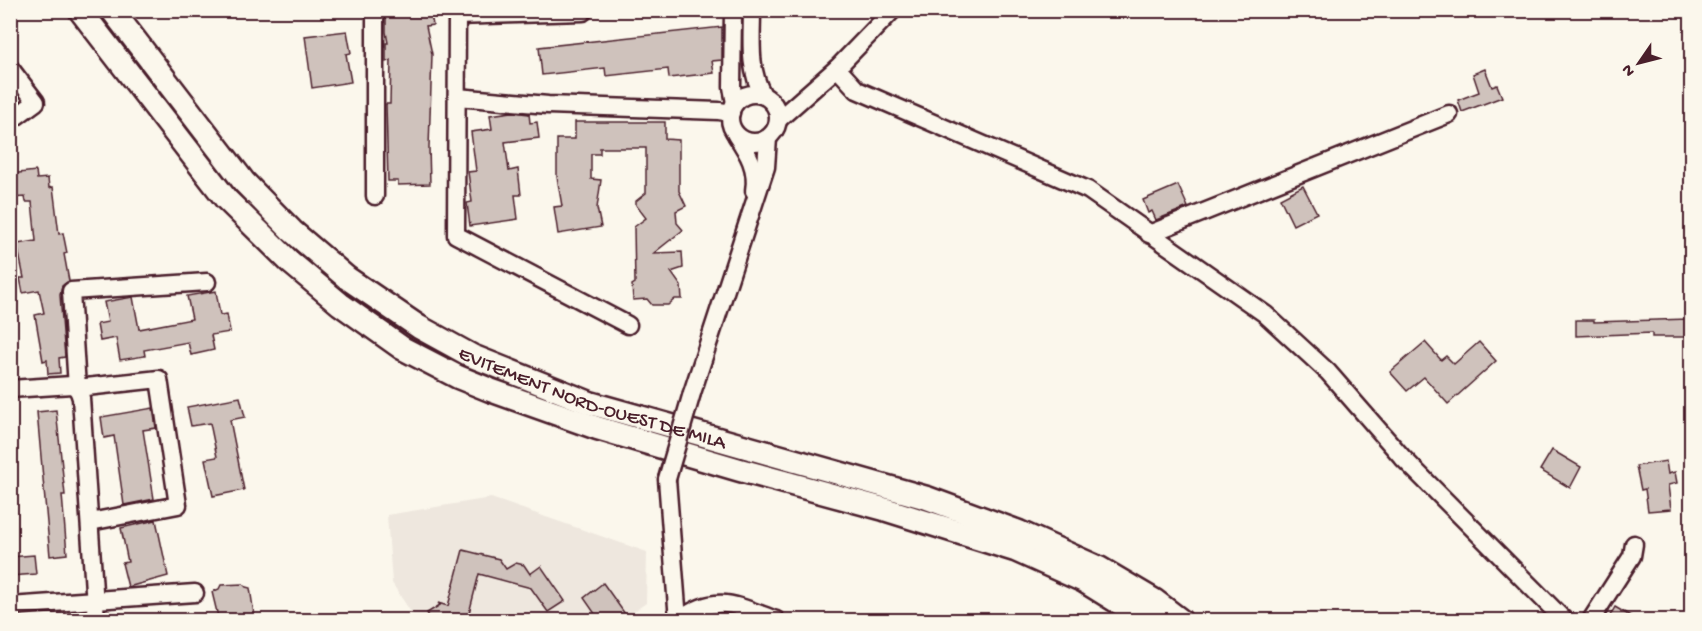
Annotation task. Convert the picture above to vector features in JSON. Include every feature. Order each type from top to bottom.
[{"type":"highway","points":[[80,10],[226,199],[290,262],[340,304],[402,348],[458,377],[597,428],[884,509],[1015,550],[1084,581],[1147,621]]},
{"type":"highway","name":"EVITEMENT NORD-OUEST DE MILA","points":[[112,10],[244,182],[292,231],[348,278],[419,327],[472,356],[590,403],[927,498],[1018,531],[1099,568],[1155,602],[1180,621]]},
{"type":"street","points":[[375,10],[375,196]]},
{"type":"street","points":[[733,10],[733,108],[730,117],[734,132],[751,157],[756,183],[749,214]]},
{"type":"street","points":[[752,10],[751,56],[756,84],[763,95],[775,104],[779,119]]},
{"type":"street","points":[[734,132],[746,141],[761,142],[774,134],[779,119],[837,68],[893,10]]},
{"type":"street","points":[[583,12],[457,13],[456,235],[628,325]]},
{"type":"street","points":[[10,68],[36,102],[10,121]]},
{"type":"street","points":[[837,68],[857,90],[1088,190],[1265,314],[1328,372],[1403,458],[1564,621]]},
{"type":"street","points":[[457,97],[548,105],[719,111],[733,108],[748,94],[763,95]]},
{"type":"street","points":[[1149,234],[1449,114]]},
{"type":"street","points":[[679,621],[667,479],[692,393],[766,167],[768,138]]},
{"type":"street","points":[[96,621],[81,398],[77,388],[71,291],[207,282]]},
{"type":"street","points":[[10,389],[65,385],[77,388],[159,379],[178,506],[90,522]]},
{"type":"street","points":[[1591,621],[1632,556],[1634,544]]},
{"type":"street","points":[[10,606],[95,602],[195,593]]},
{"type":"street","points":[[679,621],[709,604],[723,603],[776,621]]},
{"type":"shaded area","points":[[491,498],[647,552],[646,603],[622,620],[416,620],[392,583],[387,515]]},
{"type":"building","points":[[400,10],[430,10],[433,25],[426,26],[432,54],[430,184],[398,185],[398,181],[388,181],[386,104],[390,104],[391,60],[386,62],[386,43],[388,43],[386,13]]},
{"type":"building","points":[[722,27],[722,60],[712,61],[714,73],[669,78],[668,69],[606,76],[605,68],[542,75],[539,47]]},
{"type":"building","points":[[347,31],[351,53],[346,54],[351,82],[312,88],[305,36]]},
{"type":"building","points":[[1485,69],[1492,87],[1497,85],[1502,97],[1462,112],[1458,100],[1479,92],[1473,74]]},
{"type":"building","points":[[512,112],[529,114],[530,123],[537,122],[539,138],[505,142],[509,171],[518,169],[521,195],[515,195],[518,219],[470,226],[467,203],[472,202],[468,172],[476,171],[471,132],[492,129],[490,115]]},
{"type":"building","points":[[575,122],[665,122],[665,139],[679,140],[679,191],[686,206],[676,211],[677,223],[683,230],[654,253],[682,252],[683,268],[671,272],[681,286],[682,299],[675,299],[668,305],[652,305],[647,299],[633,300],[634,227],[646,218],[636,205],[636,201],[646,193],[646,148],[600,148],[600,154],[591,154],[591,179],[601,180],[597,208],[601,227],[558,234],[554,207],[562,206],[557,177],[557,139],[575,139]]},
{"type":"building","points":[[36,171],[37,179],[48,178],[49,188],[53,187],[59,234],[63,233],[67,253],[64,254],[69,281],[62,286],[60,295],[65,357],[59,358],[60,373],[48,374],[47,360],[43,361],[35,315],[44,313],[39,290],[23,293],[20,278],[24,278],[17,244],[36,241],[32,202],[26,202],[25,197],[10,198],[10,174]]},
{"type":"building","points":[[1178,185],[1188,207],[1156,220],[1152,211],[1148,213],[1143,200]]},
{"type":"building","points":[[1303,186],[1317,213],[1293,225],[1280,198]]},
{"type":"building","points":[[216,291],[220,315],[227,314],[230,332],[211,335],[214,350],[191,355],[188,342],[144,350],[145,356],[120,360],[116,338],[100,341],[97,324],[108,322],[104,302],[133,297],[139,329],[192,319],[187,296]]},
{"type":"building","points":[[1688,319],[1688,337],[1652,337],[1652,333],[1576,336],[1576,320],[1594,320],[1594,322]]},
{"type":"building","points":[[1425,342],[1441,360],[1446,356],[1454,364],[1479,342],[1496,361],[1448,404],[1424,377],[1407,391],[1390,372]]},
{"type":"building","points":[[240,397],[245,417],[230,420],[244,490],[213,496],[205,459],[217,457],[210,423],[191,426],[187,407]]},
{"type":"building","points":[[153,408],[156,428],[143,430],[154,499],[124,505],[114,436],[104,438],[101,417]]},
{"type":"building","points":[[56,410],[65,495],[62,495],[67,554],[50,556],[37,412]]},
{"type":"building","points":[[1552,450],[1581,467],[1570,488],[1540,470]]},
{"type":"building","points":[[1666,461],[1668,474],[1675,472],[1677,483],[1668,485],[1671,509],[1648,511],[1645,489],[1641,490],[1636,466]]},
{"type":"building","points":[[156,520],[168,576],[128,587],[122,563],[128,562],[121,528]]},
{"type":"building","points":[[463,550],[499,559],[506,569],[516,563],[524,565],[530,574],[541,566],[565,601],[548,612],[531,588],[479,574],[467,621],[450,621],[447,616],[440,621],[432,621],[427,613],[440,605],[438,603],[448,606]]},
{"type":"building","points":[[34,555],[36,574],[10,576],[10,557]]},
{"type":"building","points":[[603,583],[630,621],[600,621],[584,598]]},
{"type":"building","points":[[243,584],[250,588],[255,621],[219,621],[212,592],[219,589],[221,585]]},
{"type":"building","points":[[1615,607],[1639,621],[1607,621]]}]
